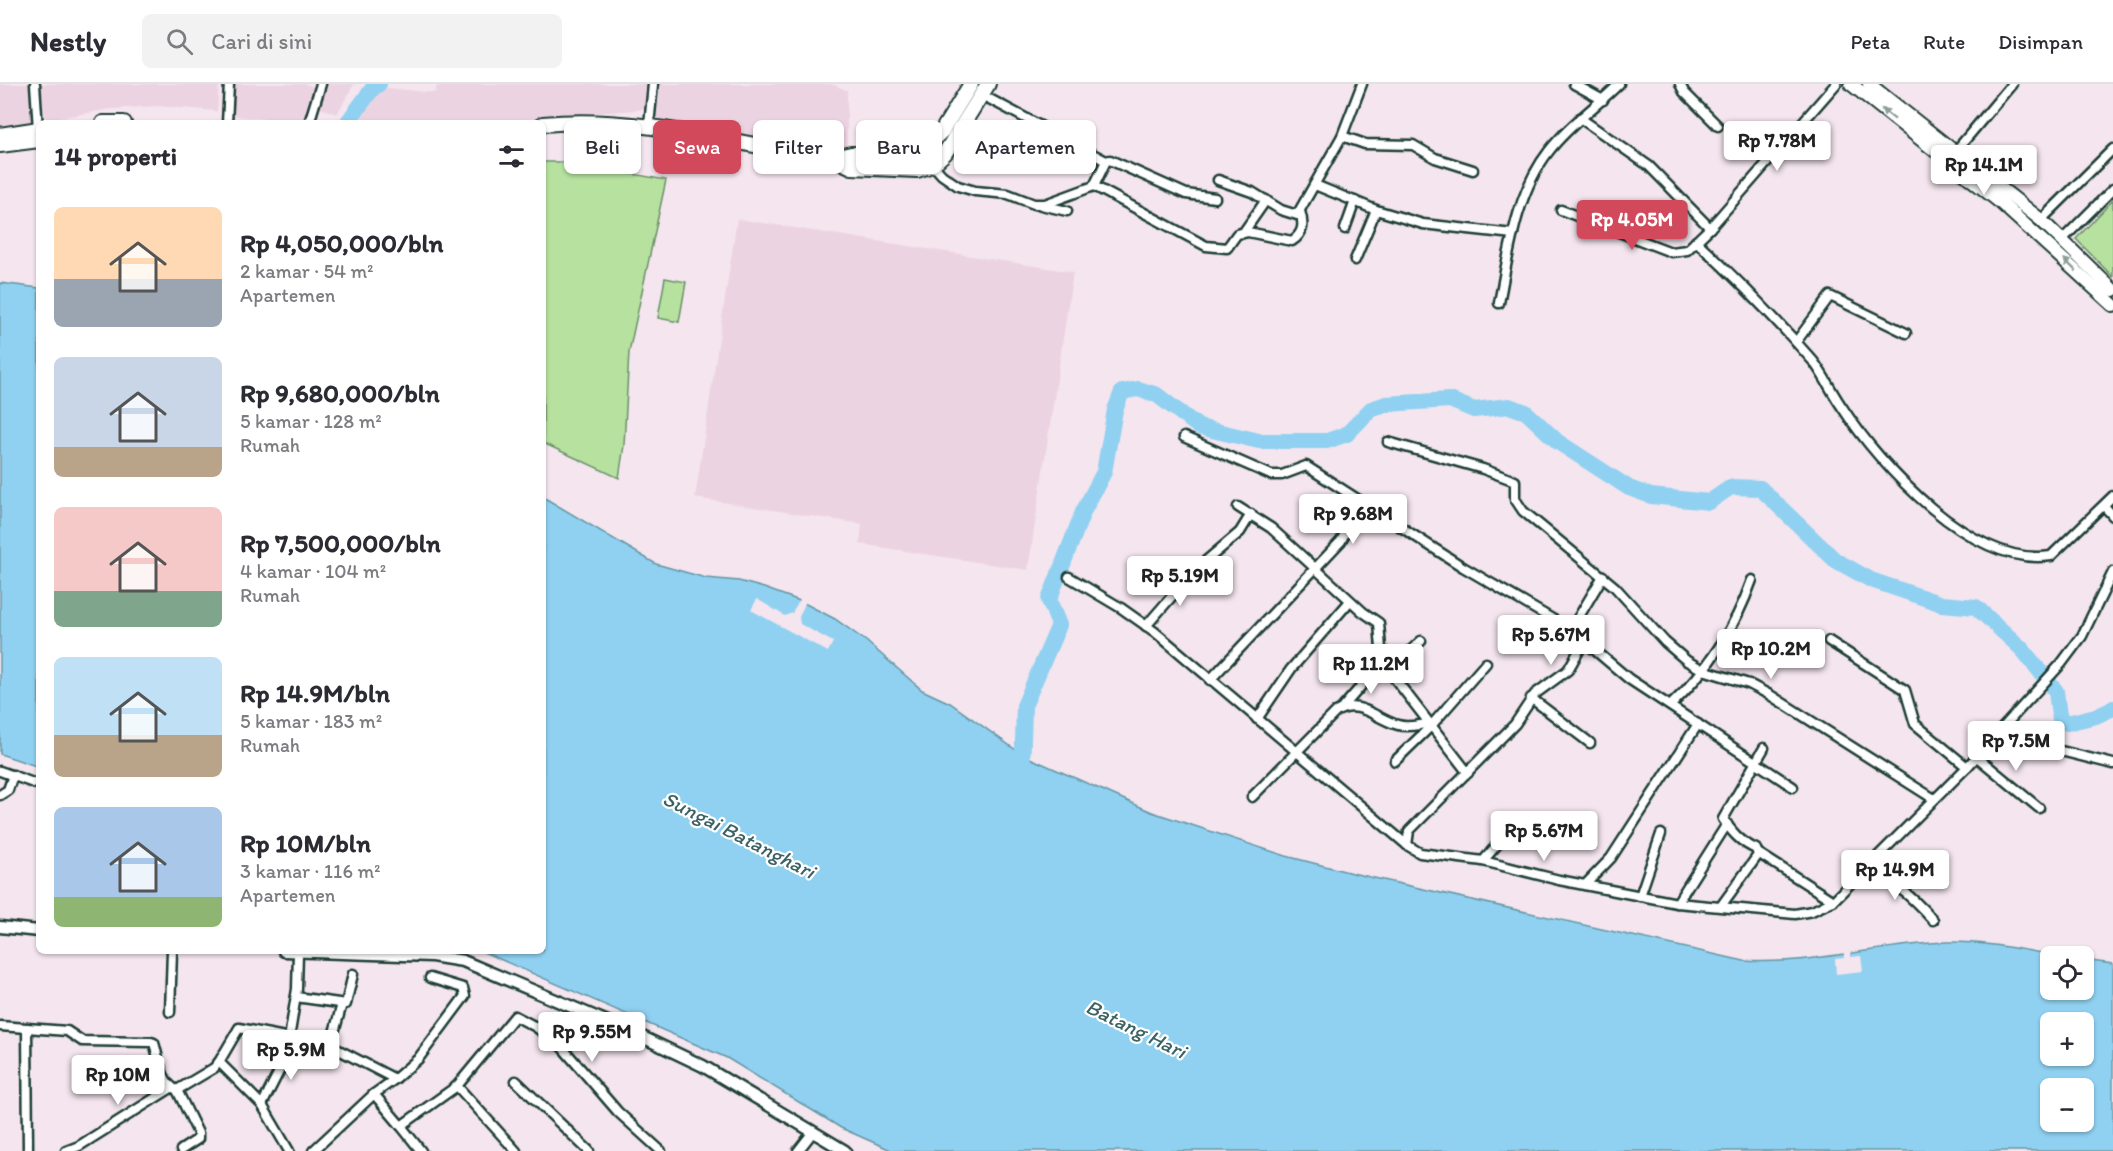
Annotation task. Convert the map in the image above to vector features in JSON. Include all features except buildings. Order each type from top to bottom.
[{"type":"highway","points":[[942,131],[971,84]]},
{"type":"highway","points":[[942,156],[985,89]]},
{"type":"highway","points":[[546,124],[569,121],[649,126],[753,144]]},
{"type":"highway","points":[[0,135],[36,133]]},
{"type":"highway","points":[[0,145],[36,134]]},
{"type":"main road","points":[[1851,84],[2001,203],[2113,305]]},
{"type":"main road","points":[[1869,84],[2041,220],[2113,290]]},
{"type":"street","points":[[35,84],[38,120]]},
{"type":"street","points":[[227,120],[229,84]]},
{"type":"street","points":[[649,126],[653,84]]},
{"type":"street","points":[[1218,180],[1252,192],[1293,216],[1300,211],[1342,136],[1362,84]]},
{"type":"street","points":[[1574,84],[1603,100]]},
{"type":"street","points":[[1499,303],[1513,234],[1533,176],[1550,150],[1580,118],[1619,84]]},
{"type":"street","points":[[1680,84],[1684,92],[1718,126]]},
{"type":"street","points":[[1561,210],[1671,252],[1687,250],[1710,228],[1836,84]]},
{"type":"street","points":[[1954,152],[2012,84]]},
{"type":"street","points":[[310,120],[318,85]]},
{"type":"street","points":[[985,89],[1106,161],[1110,160],[1186,194],[1215,198]]},
{"type":"street","points":[[1580,118],[1649,166],[1710,228]]},
{"type":"street","points":[[1342,136],[1365,144],[1413,146],[1435,158],[1473,170]]},
{"type":"street","points":[[2041,220],[2113,149]]},
{"type":"street","points":[[1040,205],[1094,186],[1106,161]]},
{"type":"street","points":[[942,172],[966,189],[1008,194],[1067,211]]},
{"type":"street","points":[[1315,185],[1376,210],[1423,224],[1513,234]]},
{"type":"street","points":[[1094,186],[1200,245],[1227,248],[1238,234],[1243,233],[1292,241],[1302,230],[1303,221],[1300,211]]},
{"type":"street","points":[[2062,240],[2113,189]]},
{"type":"street","points":[[1243,233],[1266,200]]},
{"type":"street","points":[[1345,229],[1355,201]]},
{"type":"street","points":[[1355,260],[1376,210]]},
{"type":"street","points":[[1696,240],[1754,296],[1815,364],[1842,408],[1870,445],[1920,498],[1976,540],[2013,552],[2051,556],[2105,507],[2113,496]]},
{"type":"street","points":[[1796,342],[1830,296],[1906,333]]},
{"type":"street","points":[[1184,437],[1271,475],[1282,476],[1306,466],[1463,567],[1571,630],[1629,679],[1671,705],[1755,765],[1793,787]]},
{"type":"street","points":[[1388,442],[1483,469],[1515,481],[1515,499],[1523,511],[1603,576],[1634,606],[1675,652],[1703,670],[1749,684],[1770,695],[1934,799]]},
{"type":"street","points":[[1210,680],[1341,541],[1361,501]]},
{"type":"street","points":[[1239,507],[1271,528],[1350,601],[1379,623],[1382,662],[1468,773]]},
{"type":"street","points":[[2105,507],[2113,516]]},
{"type":"street","points":[[1146,626],[1194,571],[1240,532],[1251,514]]},
{"type":"street","points":[[1069,577],[1146,626],[1407,845],[1420,853],[1484,861],[1585,885],[1677,903],[1796,914],[1812,911],[1833,901],[1977,757],[2029,696],[2061,664],[2082,636],[2113,572]]},
{"type":"street","points":[[1571,630],[1603,576]]},
{"type":"street","points":[[1671,705],[1703,670],[1736,622],[1752,580]]},
{"type":"street","points":[[1257,719],[1291,669],[1350,601]]},
{"type":"street","points":[[1389,671],[1421,641]]},
{"type":"street","points":[[1829,641],[1905,690],[1915,724],[1967,767]]},
{"type":"street","points":[[1407,845],[1409,831],[1515,724],[1531,698],[1568,670],[1584,642]]},
{"type":"street","points":[[1252,797],[1341,709],[1382,662]]},
{"type":"street","points":[[1395,761],[1486,663]]},
{"type":"street","points":[[1531,698],[1590,743]]},
{"type":"street","points":[[1341,709],[1355,706],[1400,726],[1429,725]]},
{"type":"street","points":[[1585,885],[1611,858],[1698,724]]},
{"type":"street","points":[[1997,735],[2113,764]]},
{"type":"street","points":[[1764,748],[1723,819],[1732,827],[1737,839],[1833,901]]},
{"type":"street","points":[[1977,757],[2039,808]]},
{"type":"street","points":[[0,771],[36,783]]},
{"type":"street","points":[[0,795],[8,790],[13,775]]},
{"type":"street","points":[[1484,861],[1515,824]]},
{"type":"street","points":[[1677,903],[1727,824]]},
{"type":"street","points":[[1640,896],[1661,834]]},
{"type":"street","points":[[1721,906],[1758,853]]},
{"type":"street","points":[[1863,870],[1877,874],[1900,888],[1933,920]]},
{"type":"street","points":[[0,927],[36,931]]},
{"type":"street","points":[[170,1011],[172,954]]},
{"type":"street","points":[[262,1105],[292,1041],[298,954]]},
{"type":"street","points":[[385,954],[432,956],[463,961],[636,1034],[703,1066],[845,1151]]},
{"type":"street","points":[[296,997],[348,1003],[353,974]]},
{"type":"street","points":[[313,1151],[374,1094],[417,1059],[465,996],[463,988],[430,978]]},
{"type":"street","points":[[330,1047],[342,1004]]},
{"type":"street","points":[[401,1126],[457,1086],[515,1016],[536,1027],[561,1046],[618,1112],[661,1151]]},
{"type":"street","points":[[0,1026],[67,1031],[82,1041],[151,1041],[154,1043],[174,1089],[198,1132],[198,1139],[181,1150]]},
{"type":"street","points":[[27,1028],[28,1151]]},
{"type":"street","points":[[66,1151],[79,1146],[174,1089],[214,1068],[239,1028],[292,1041],[307,1049],[330,1047],[395,1079]]},
{"type":"street","points":[[219,1062],[262,1105],[290,1151]]},
{"type":"street","points":[[516,1081],[589,1151]]},
{"type":"street","points":[[457,1086],[516,1151]]},
{"type":"street","points":[[374,1094],[421,1151]]},
{"type":"street","points":[[798,1151],[813,1132]]},
{"type":"shaded area","points":[[0,84],[33,84],[35,121],[0,127]]},
{"type":"shaded area","points":[[40,84],[219,84],[217,111],[158,106],[111,109],[46,120]]},
{"type":"shaded area","points":[[231,84],[305,84],[317,88],[309,120],[274,120],[230,115]]},
{"type":"shaded area","points":[[325,84],[354,84],[337,114],[318,107]]},
{"type":"shaded area","points":[[458,84],[648,84],[645,109],[518,120],[361,120],[369,86],[435,93],[437,86]]},
{"type":"shaded area","points":[[656,84],[831,84],[847,90],[847,149],[844,150],[844,120],[753,120],[753,139],[741,137],[741,120],[650,121]]},
{"type":"shaded area","points":[[737,219],[1073,272],[1028,570],[860,544],[862,524],[695,498]]},
{"type":"green space","points":[[546,162],[564,162],[564,174],[633,174],[666,180],[629,352],[624,445],[619,478],[546,444]]},
{"type":"green space","points":[[2113,200],[2113,277],[2076,239]]},
{"type":"green space","points":[[665,278],[686,282],[679,322],[658,318]]},
{"type":"water","points":[[0,283],[36,288],[36,766],[0,754]]},
{"type":"water","points":[[546,499],[656,564],[706,578],[739,581],[764,588],[800,601],[835,619],[866,641],[922,690],[950,703],[1023,755],[1152,812],[1286,856],[1352,873],[1744,961],[1820,958],[1946,942],[1976,943],[2040,953],[2040,1000],[2094,1000],[2094,961],[2113,964],[2113,1151],[893,1151],[841,1128],[727,1058],[488,954],[546,954]]},
{"type":"pier","points":[[801,598],[806,601],[799,617],[800,624],[833,642],[828,652],[751,610],[757,599],[785,616],[792,613]]},
{"type":"pier","points":[[1851,951],[1851,957],[1861,956],[1863,971],[1836,974],[1835,959],[1844,958],[1844,952]]},
{"type":"waterway","points":[[349,120],[373,88],[379,84]]},
{"type":"waterway","points":[[1022,777],[1024,706],[1059,625],[1049,600],[1083,512],[1104,472],[1115,410],[1122,392],[1138,389],[1157,395],[1199,427],[1259,441],[1327,441],[1347,434],[1371,409],[1386,404],[1450,400],[1474,410],[1509,406],[1526,412],[1558,442],[1629,488],[1651,496],[1709,502],[1731,487],[1760,488],[1835,560],[1871,580],[1942,604],[1976,607],[2022,649],[2056,691],[2059,716],[2067,723],[2096,716],[2113,708]]},
{"type":"water label","name":"Sungai Batanghari","points":[[739,835]]},
{"type":"water label","name":"Batang Hari","points":[[1136,1029]]}]
